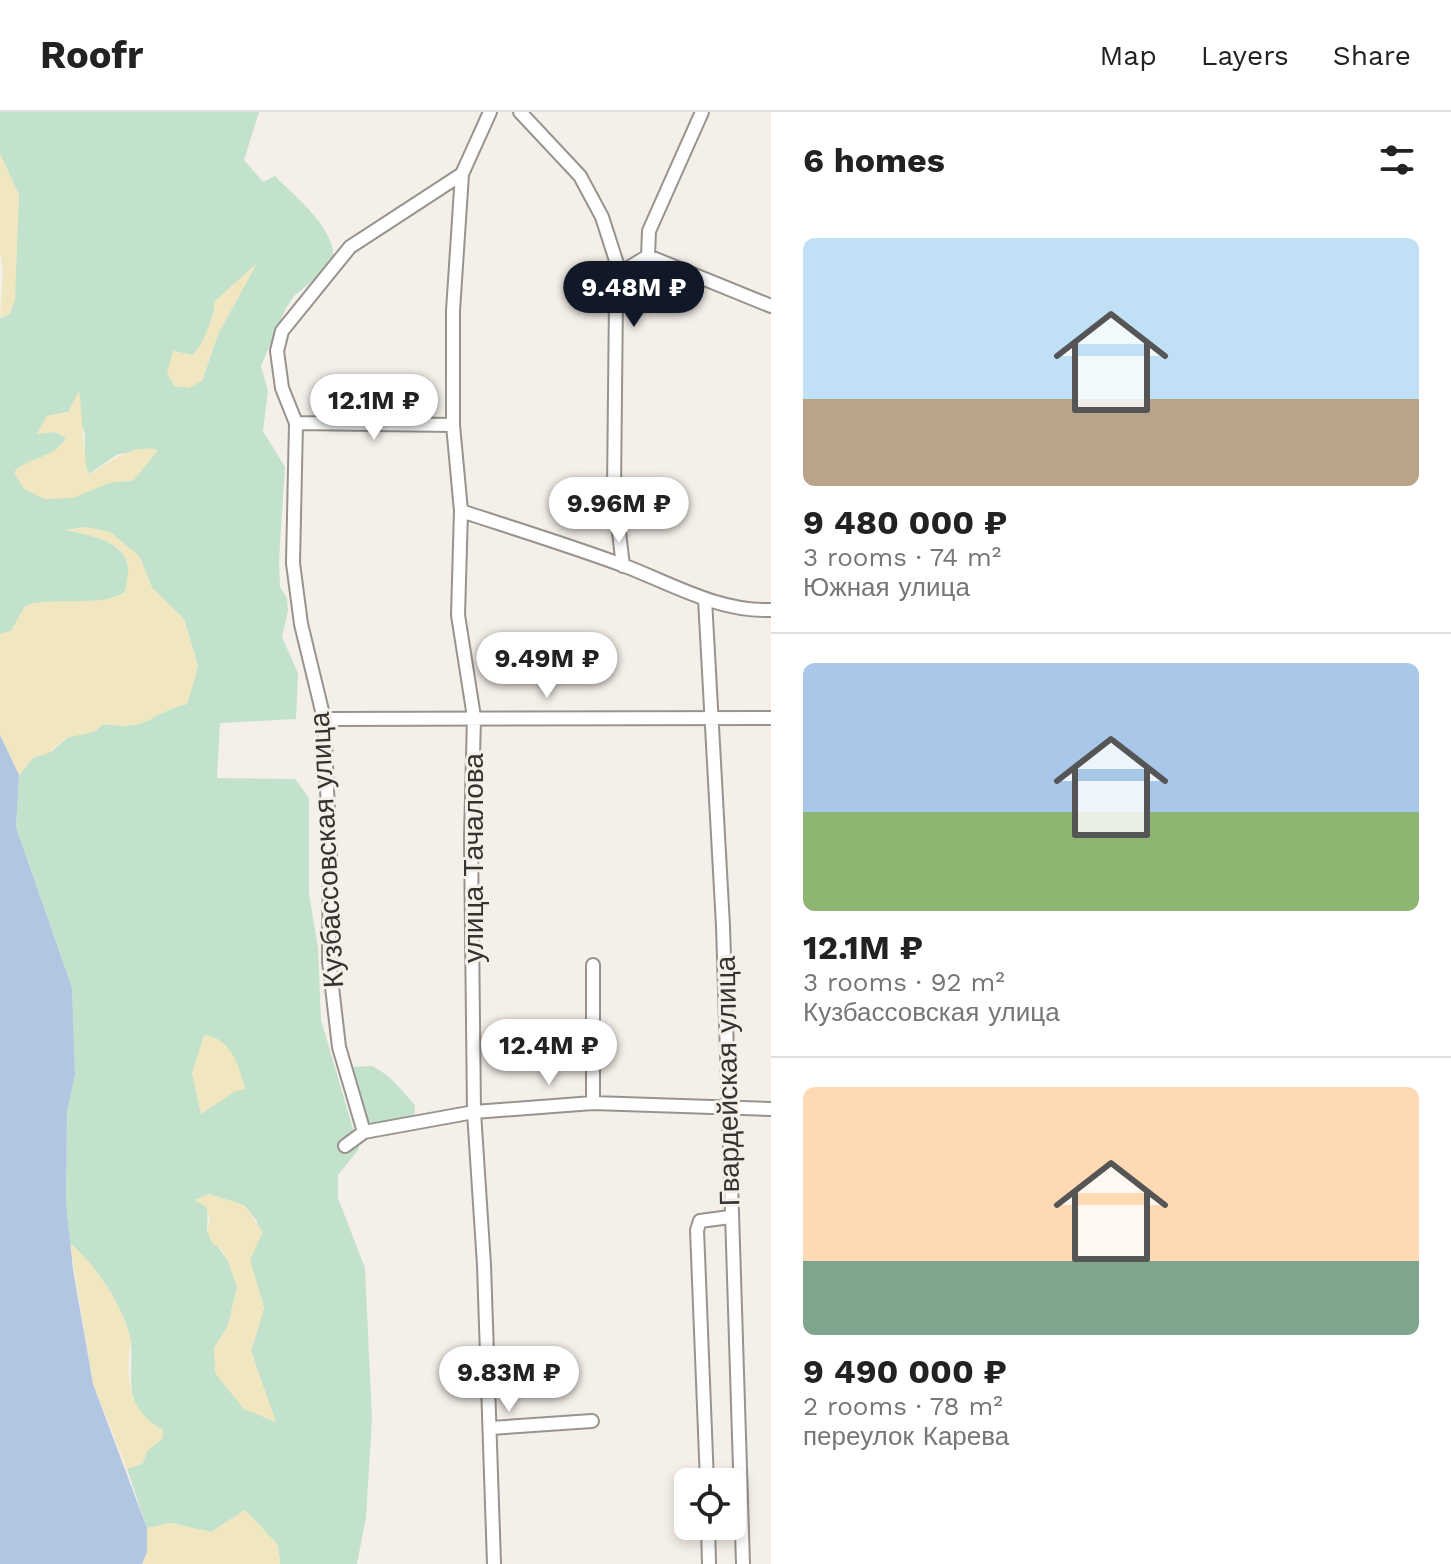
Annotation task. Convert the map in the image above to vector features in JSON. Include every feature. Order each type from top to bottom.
[{"type":"street","name":"улица Тачалова","points":[[490,112],[462,174],[453,311],[453,425],[461,511],[459,641],[474,717],[471,838],[474,1112],[491,1428],[494,1564]]},
{"type":"street","points":[[520,112],[580,176],[602,217],[620,273],[616,297],[614,490],[623,566]]},
{"type":"street","points":[[648,256],[649,231],[702,112]]},
{"type":"street","name":"Кузбассовская улица","points":[[364,1132],[339,1047],[329,961],[330,858],[324,719],[301,624],[293,563],[296,423],[277,371],[282,331],[350,247],[462,174]]},
{"type":"street","points":[[620,273],[648,256]]},
{"type":"street","points":[[648,256],[771,306]]},
{"type":"street","points":[[296,423],[453,425]]},
{"type":"street","points":[[461,511],[623,566],[705,599],[749,611],[771,610]]},
{"type":"street","name":"Гвардейская улица","points":[[705,599],[729,1109],[743,1564]]},
{"type":"street","points":[[324,719],[771,718]]},
{"type":"street","points":[[593,965],[593,1103]]},
{"type":"street","points":[[345,1146],[364,1132],[474,1112],[593,1103],[771,1109]]},
{"type":"street","points":[[706,1468],[697,1230],[700,1221],[709,1217],[730,1217]]},
{"type":"street","points":[[491,1428],[592,1421]]},
{"type":"street","points":[[708,1540],[709,1564]]},
{"type":"green space","points":[[0,112],[259,112],[244,160],[263,182],[275,176],[304,205],[323,227],[333,251],[333,264],[294,296],[286,308],[261,366],[268,391],[263,431],[285,467],[279,560],[280,587],[287,598],[288,611],[282,637],[298,673],[296,719],[220,723],[217,778],[295,779],[309,798],[309,893],[318,948],[321,1020],[359,1149],[338,1175],[338,1198],[365,1268],[372,1419],[366,1517],[357,1564],[280,1564],[278,1545],[245,1510],[211,1532],[171,1523],[147,1528],[127,1469],[143,1463],[146,1451],[162,1439],[163,1430],[149,1421],[135,1403],[131,1382],[131,1344],[124,1318],[98,1275],[70,1243],[66,1202],[67,1112],[75,1074],[72,988],[16,827],[19,775],[34,757],[52,751],[72,734],[93,732],[104,724],[120,726],[141,723],[187,704],[198,666],[184,619],[152,588],[139,556],[110,532],[67,530],[94,536],[119,550],[125,557],[128,569],[125,592],[90,602],[25,607],[11,631],[0,634],[0,318],[10,314],[19,195],[0,154]],"holes":[[[256,265],[218,334],[202,381],[173,351],[192,355],[197,351],[212,323],[214,302]],[[73,405],[85,434],[84,463],[89,474],[118,454],[157,451],[133,480],[108,483],[57,497],[47,497],[23,488],[19,467],[51,453],[66,438],[55,432],[38,433],[47,416],[68,412]],[[192,1073],[238,1073],[244,1084],[201,1113]],[[208,1194],[244,1205],[257,1221],[250,1260],[264,1308],[251,1351],[275,1422],[240,1402],[222,1375],[214,1348],[228,1326],[237,1286],[228,1261],[207,1232]]]},
{"type":"green space","points":[[372,1066],[390,1079],[415,1105],[414,1117],[368,1123],[350,1074],[352,1067]]},
{"type":"sand","points":[[0,154],[19,195],[15,300],[10,314],[0,317],[3,270],[0,253]]},
{"type":"sand","points":[[257,263],[218,334],[202,381],[189,388],[174,386],[167,373],[173,351],[192,355],[196,352],[210,322],[214,302]]},
{"type":"sand","points":[[79,391],[89,474],[130,452],[158,450],[134,480],[109,483],[73,498],[44,499],[23,488],[14,472],[61,445],[66,438],[55,432],[37,434],[47,416],[68,412]]},
{"type":"sand","points":[[86,527],[110,532],[139,556],[152,588],[184,619],[198,666],[187,704],[141,723],[120,726],[104,724],[93,732],[66,738],[47,754],[34,757],[19,775],[0,735],[0,634],[11,631],[24,608],[30,604],[100,600],[125,593],[128,567],[120,550],[103,540],[64,530]]},
{"type":"sand","points":[[204,1035],[221,1041],[227,1047],[237,1062],[245,1089],[236,1091],[201,1114],[192,1073]]},
{"type":"sand","points":[[208,1194],[244,1205],[263,1232],[250,1260],[264,1308],[251,1351],[276,1422],[244,1409],[215,1373],[214,1348],[228,1325],[237,1287],[228,1261],[222,1250],[212,1243],[207,1231],[210,1219],[206,1207],[195,1200]]},
{"type":"sand","points":[[70,1243],[99,1274],[114,1298],[130,1337],[128,1367],[134,1399],[145,1416],[163,1430],[162,1439],[147,1451],[143,1463],[127,1469],[93,1384]]},
{"type":"sand","points":[[245,1510],[278,1545],[280,1564],[142,1564],[147,1552],[147,1528],[171,1523],[211,1532]]},
{"type":"water","points":[[0,735],[19,775],[16,827],[72,988],[75,1074],[67,1112],[66,1202],[73,1269],[93,1384],[147,1528],[147,1552],[142,1564],[0,1564]]}]
